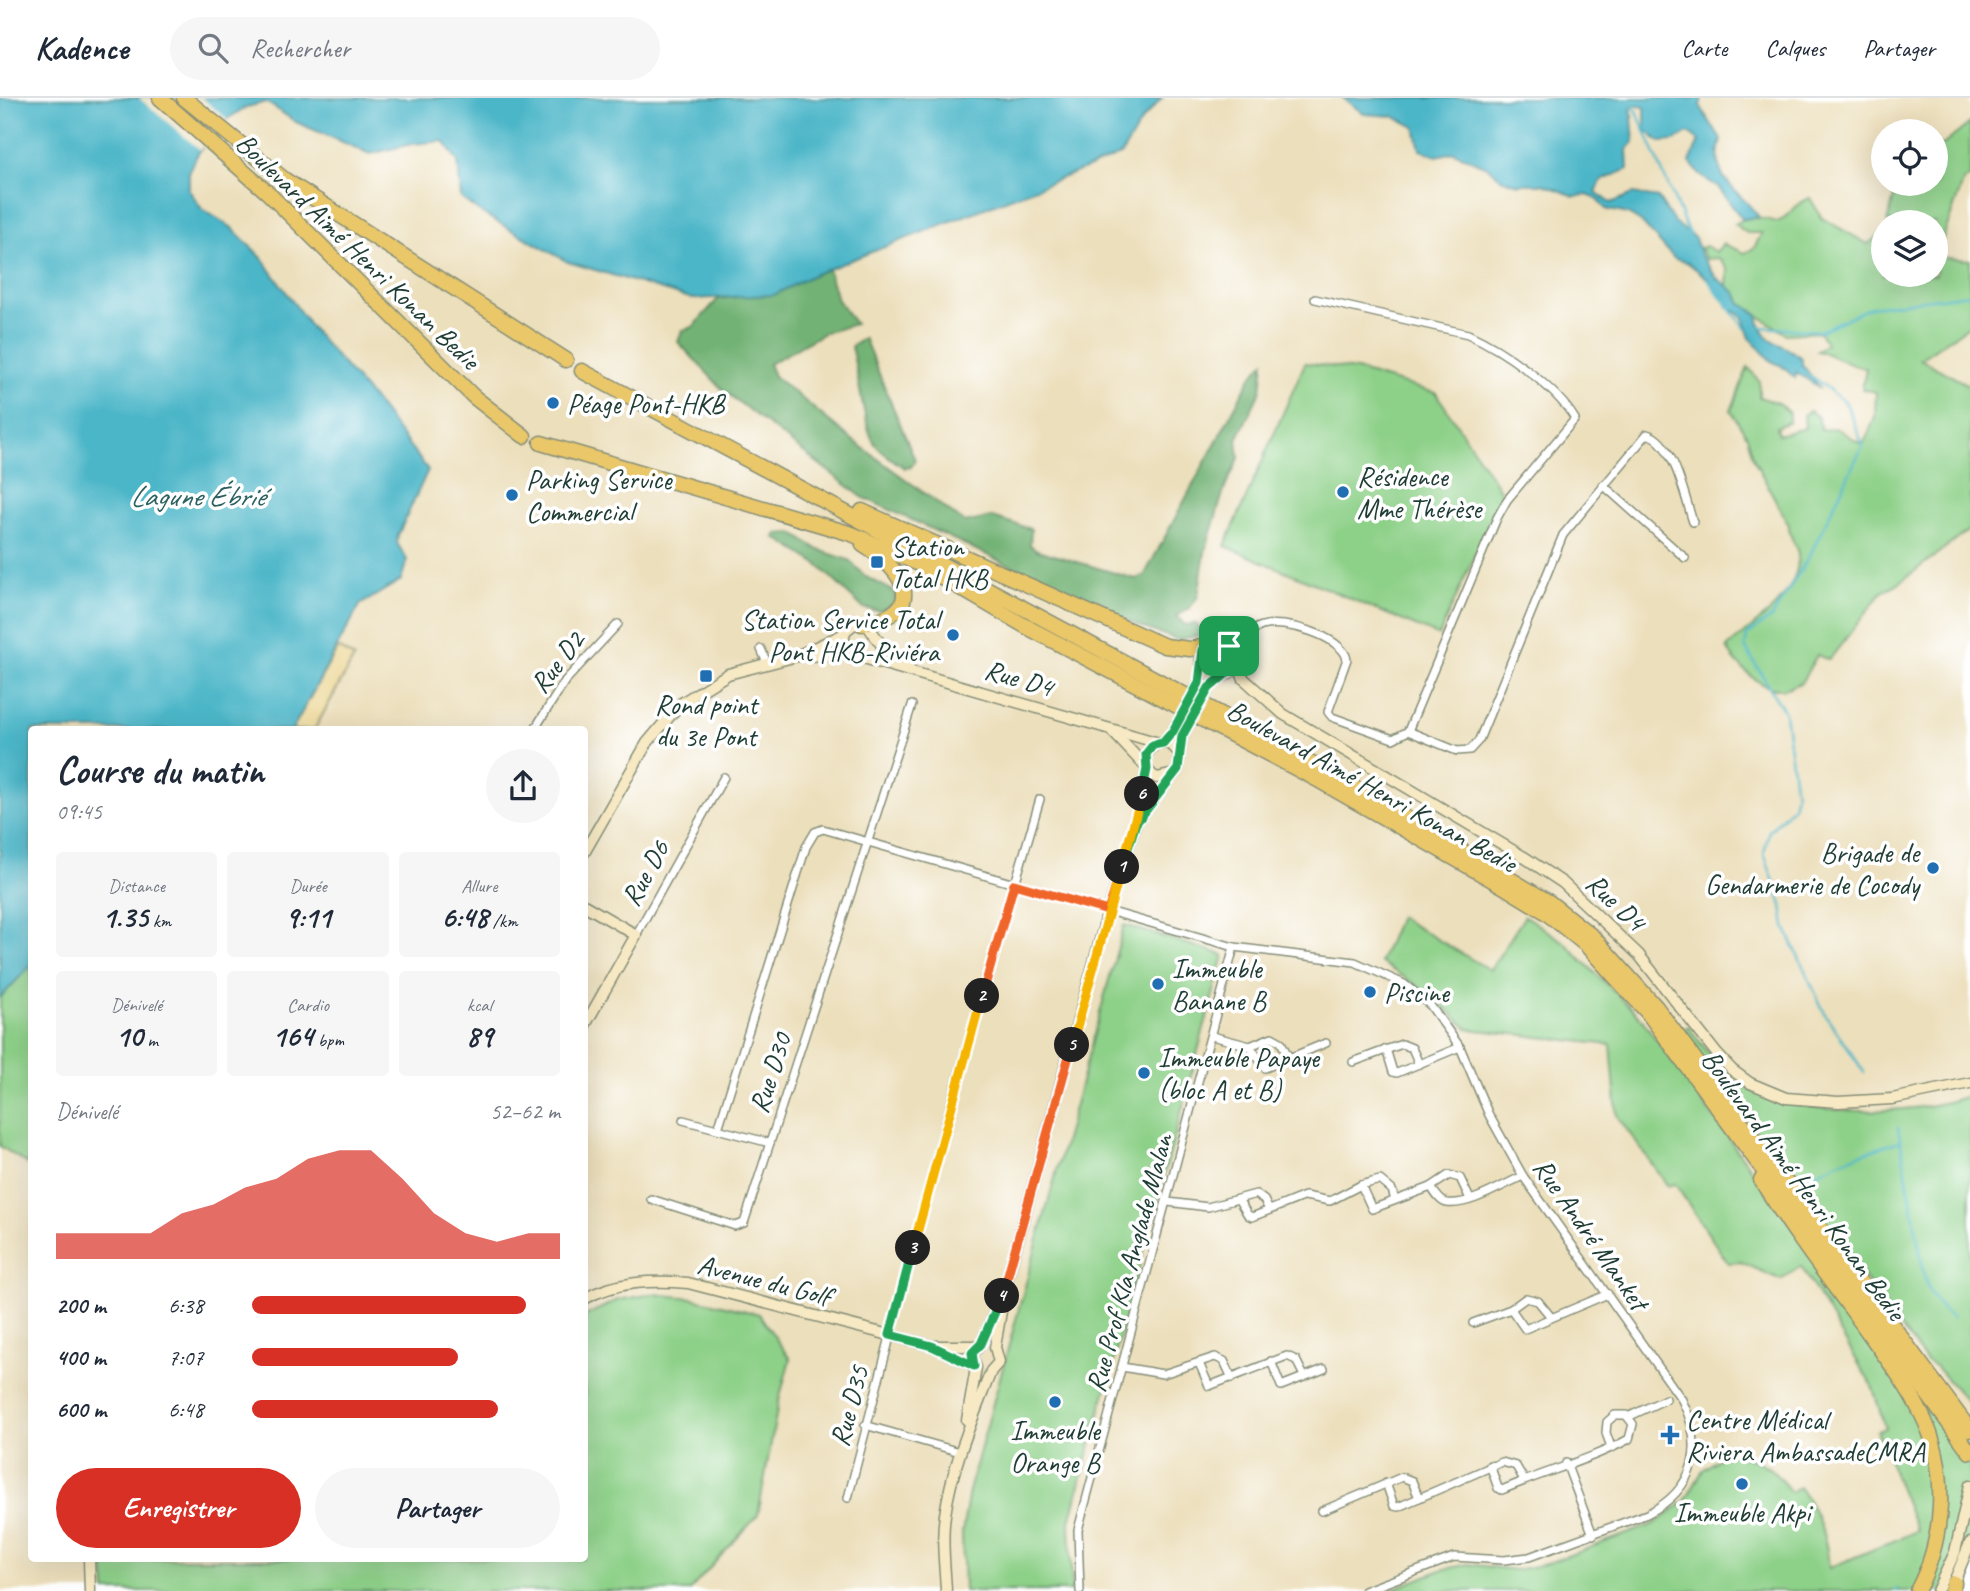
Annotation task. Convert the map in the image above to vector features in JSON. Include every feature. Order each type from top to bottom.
[{"type":"highway","name":"Boulevard Aimé Henri Konan Bedie","points":[[160,98],[566,360]]},
{"type":"highway","name":"Boulevard Aimé Henri Konan Bedie","points":[[184,98],[268,191],[474,397],[524,436]]},
{"type":"highway","name":"Boulevard Aimé Henri Konan Bedie","points":[[582,371],[1321,768],[1549,902],[1593,937],[1657,1007],[1970,1430]]},
{"type":"highway","name":"Boulevard Aimé Henri Konan Bedie","points":[[541,443],[869,540],[919,565],[1025,626],[1316,779],[1544,911],[1586,945],[1648,1013],[1970,1452]]},
{"type":"highway","points":[[799,486],[876,517],[1165,646],[1190,649],[1206,646]]},
{"type":"highway","points":[[827,527],[884,558],[900,577],[903,587],[900,606],[888,617],[862,624]]},
{"type":"highway","points":[[1714,1105],[1774,1202],[1901,1378],[1923,1417],[1936,1458],[1940,1498],[1933,1551],[1917,1591]]},
{"type":"highway","points":[[1920,1361],[1934,1371],[1970,1417]]},
{"type":"main road","points":[[588,846],[647,743],[667,717],[708,684],[746,668],[797,656],[844,634],[849,627],[862,624]]},
{"type":"main road","name":"Rue D4","points":[[862,624],[891,656],[912,672]]},
{"type":"main road","points":[[844,634],[843,644],[856,656],[873,647],[874,635]]},
{"type":"main road","points":[[1204,686],[1201,654],[1206,646],[1220,642],[1232,649]]},
{"type":"main road","name":"Rue D4","points":[[1232,649],[1236,663],[1258,694],[1283,714],[1524,857],[1563,883],[1639,955],[1717,1054],[1732,1070],[1751,1083],[1786,1098],[1838,1102],[1903,1097],[1970,1083]]},
{"type":"main road","name":"Rue D4","points":[[797,656],[856,656],[1161,743]]},
{"type":"main road","points":[[961,1448],[991,1371],[1000,1360],[995,1347],[1005,1287],[1108,911],[1136,823],[1146,754],[1177,733],[1204,686],[1228,675],[1236,663]]},
{"type":"main road","points":[[1202,668],[1209,675],[1218,678]]},
{"type":"main road","points":[[1112,731],[1157,778],[1174,774]]},
{"type":"main road","points":[[1136,823],[1180,764],[1177,733]]},
{"type":"main road","points":[[1161,743],[1178,752]]},
{"type":"main road","points":[[588,907],[636,935]]},
{"type":"main road","name":"Rue D6","points":[[588,1020],[636,935]]},
{"type":"main road","name":"Avenue du Golf","points":[[588,1297],[622,1284],[658,1280],[688,1283],[932,1346],[975,1367]]},
{"type":"main road","points":[[946,1591],[945,1515],[961,1448],[975,1367],[971,1357],[1005,1287]]},
{"type":"main road","points":[[979,1345],[995,1347]]},
{"type":"main road","name":"Avenue du Golf","points":[[932,1346],[979,1345]]},
{"type":"main road","points":[[975,1367],[991,1371]]},
{"type":"main road","points":[[1937,1591],[1955,1552],[1970,1486]]},
{"type":"main road","points":[[1952,1588],[1970,1544]]},
{"type":"main road","points":[[89,1562],[90,1591]]},
{"type":"street","points":[[1232,649],[1253,631],[1276,623],[1335,641],[1345,651],[1347,659],[1328,712],[1332,717],[1393,739],[1408,731],[1497,518],[1507,500],[1575,419],[1530,373],[1486,342],[1468,334],[1315,299]]},
{"type":"street","points":[[1408,731],[1457,751],[1470,750],[1479,740],[1563,535],[1643,437],[1652,435],[1669,453],[1693,522]]},
{"type":"street","points":[[1603,485],[1685,558]]},
{"type":"street","name":"Rue D2","points":[[537,726],[565,681],[618,624]]},
{"type":"street","points":[[761,649],[768,663]]},
{"type":"street","name":"Rue D30","points":[[651,1199],[741,1226],[912,705]]},
{"type":"street","name":"Rue D6","points":[[636,935],[724,777]]},
{"type":"street","name":"Rue D35","points":[[848,1497],[960,1071],[1040,799]]},
{"type":"street","points":[[718,1129],[810,838],[823,829],[1108,911]]},
{"type":"street","name":"Rue André Manket","points":[[1108,911],[1234,947],[1330,957],[1382,973],[1404,985],[1430,1006],[1460,1047],[1489,1115],[1522,1176],[1608,1294],[1682,1400],[1691,1418],[1695,1450],[1685,1481],[1664,1504],[1647,1514],[1529,1557],[1504,1560],[1454,1557],[1364,1591]]},
{"type":"street","name":"Rue Prof Kla Anglade Malan","points":[[1080,1591],[1078,1530],[1168,1202],[1234,947]]},
{"type":"street","points":[[1212,1036],[1251,1046],[1265,1068],[1326,1043]]},
{"type":"street","points":[[1251,1046],[1265,1038],[1277,1039],[1289,1058]]},
{"type":"street","points":[[1353,1062],[1386,1049],[1407,1045],[1419,1064]]},
{"type":"street","points":[[1386,1049],[1395,1073],[1460,1047]]},
{"type":"street","points":[[683,1120],[770,1143]]},
{"type":"street","points":[[1362,1185],[1371,1209],[1431,1187],[1449,1175],[1455,1175],[1464,1183],[1469,1199]]},
{"type":"street","points":[[1431,1187],[1445,1203],[1469,1199],[1522,1176]]},
{"type":"street","points":[[1238,1199],[1250,1217],[1305,1196],[1330,1201],[1374,1181],[1385,1182],[1392,1190],[1395,1200]]},
{"type":"street","points":[[1168,1202],[1208,1208],[1256,1194],[1264,1200],[1269,1210]]},
{"type":"street","points":[[1511,1309],[1524,1329],[1608,1294]]},
{"type":"street","points":[[1473,1323],[1511,1309],[1526,1298],[1542,1304],[1550,1317]]},
{"type":"street","points":[[1199,1363],[1209,1386],[1271,1361],[1292,1357],[1304,1376]]},
{"type":"street","points":[[1122,1367],[1163,1374],[1220,1358],[1232,1377]]},
{"type":"street","points":[[1271,1361],[1281,1386],[1324,1369]]},
{"type":"street","points":[[1611,1447],[1606,1433],[1607,1422],[1615,1415],[1628,1417],[1666,1399]]},
{"type":"street","points":[[1490,1465],[1500,1490],[1611,1447],[1633,1435],[1633,1424],[1628,1417]]},
{"type":"street","points":[[865,1425],[961,1448]]},
{"type":"street","points":[[1386,1483],[1395,1507],[1490,1465],[1508,1462],[1516,1466],[1524,1480]]},
{"type":"street","points":[[1566,1463],[1593,1535]]},
{"type":"street","points":[[1322,1511],[1386,1483],[1407,1479],[1419,1498]]},
{"type":"green space","points":[[1970,123],[1970,177],[1964,180],[1948,224],[1948,210],[1890,210],[1895,196],[1948,196],[1948,141]]},
{"type":"green space","points":[[1810,198],[1822,218],[1868,244],[1871,242],[1871,287],[1948,287],[1948,258],[1970,260],[1970,325],[1920,359],[1970,386],[1970,529],[1899,583],[1882,592],[1829,660],[1817,655],[1801,683],[1782,689],[1772,688],[1749,674],[1727,648],[1783,597],[1797,570],[1798,555],[1789,525],[1754,460],[1747,436],[1731,411],[1748,367],[1759,381],[1759,397],[1778,403],[1789,413],[1789,422],[1776,427],[1778,435],[1805,428],[1804,414],[1810,411],[1818,417],[1821,430],[1836,428],[1863,445],[1875,418],[1876,392],[1862,389],[1866,368],[1817,351],[1826,344],[1820,332],[1786,334],[1740,303],[1736,293],[1727,287],[1728,270],[1719,258],[1706,259],[1700,248],[1706,246],[1716,252],[1723,244],[1745,253],[1754,248],[1762,233],[1747,233],[1734,224],[1750,218],[1778,222]]},
{"type":"green space","points":[[828,269],[837,299],[855,324],[824,333],[769,364],[774,376],[855,442],[965,523],[992,517],[1031,529],[1030,545],[1037,550],[1135,579],[1144,576],[1251,377],[1264,362],[1261,390],[1237,439],[1239,458],[1224,490],[1205,552],[1198,596],[1190,608],[1176,616],[1185,625],[1196,624],[1204,634],[1179,640],[1149,630],[862,497],[723,390],[678,342],[682,331],[693,327],[718,299],[736,297]]},
{"type":"green space","points":[[864,338],[915,460],[911,467],[905,468],[885,454],[871,436],[851,347]]},
{"type":"green space","points":[[1305,363],[1356,370],[1436,393],[1502,493],[1439,636],[1225,546]]},
{"type":"green space","points":[[793,533],[819,550],[849,560],[866,577],[893,591],[896,596],[894,604],[880,611],[863,608],[817,564],[775,537],[777,534]]},
{"type":"green space","points":[[1525,916],[1564,942],[1640,1017],[1970,1469],[1970,1591],[1388,1591],[1441,1570],[1468,1564],[1516,1570],[1545,1564],[1654,1524],[1685,1501],[1703,1470],[1732,1449],[1735,1457],[1753,1460],[1767,1467],[1791,1492],[1799,1487],[1820,1526],[1829,1568],[1917,1531],[1877,1431],[1885,1428],[1873,1388],[1801,1266],[1781,1280],[1741,1262],[1728,1263],[1675,1184],[1668,1186],[1617,1116],[1611,1045],[1468,1029],[1430,994],[1380,962],[1399,917],[1490,970]]},
{"type":"green space","points":[[1124,925],[1224,955],[1070,1521],[1072,1591],[964,1591],[962,1533],[969,1491]]},
{"type":"green space","points":[[28,968],[28,1164],[0,1146],[0,998]]},
{"type":"green space","points":[[1688,1026],[1713,1058],[1743,1085],[1765,1096],[1792,1104],[1855,1111],[1887,1110],[1947,1102],[1970,1095],[1970,1405],[1935,1366],[1926,1361],[1681,1032]]},
{"type":"green space","points":[[654,1294],[692,1298],[759,1314],[790,1359],[778,1404],[758,1515],[689,1591],[106,1591],[104,1562],[588,1562],[588,1315],[618,1300]]},
{"type":"sand","points":[[338,648],[354,658],[316,726],[294,726]]},
{"type":"water","name":"Lagune Ébrié","points":[[0,98],[1162,98],[1142,120],[1121,155],[815,274],[774,295],[693,299],[568,262],[478,211],[461,198],[458,162],[444,141],[412,144],[370,154],[296,122],[266,102],[247,107],[227,119],[200,150],[189,170],[189,190],[202,209],[231,227],[262,258],[313,330],[375,401],[428,470],[398,535],[397,543],[407,560],[401,580],[360,605],[294,726],[28,726],[28,968],[0,998]]},
{"type":"water","points":[[1343,98],[1702,98],[1700,106],[1721,140],[1718,154],[1722,174],[1759,217],[1742,219],[1718,187],[1700,175],[1690,162],[1699,141],[1688,133],[1674,141],[1660,142],[1645,130],[1645,107],[1631,105],[1634,142],[1627,150],[1628,169],[1601,181],[1596,192],[1611,203],[1633,194],[1658,198],[1674,222],[1695,238],[1700,254],[1716,277],[1736,293],[1741,303],[1758,315],[1764,334],[1802,359],[1802,364],[1820,388],[1796,372],[1795,378],[1782,366],[1771,361],[1750,338],[1742,316],[1729,308],[1708,279],[1687,262],[1675,259],[1641,222],[1628,214],[1606,209],[1595,198],[1587,195],[1574,196],[1543,184],[1519,184],[1504,180],[1487,167],[1454,152],[1437,156],[1420,150],[1415,127],[1393,116],[1364,114]]},
{"type":"pier","points":[[139,98],[202,98],[227,119],[200,150]]},
{"type":"waterway","points":[[1629,104],[1636,110],[1689,234]]},
{"type":"waterway","points":[[1708,280],[1745,328]]},
{"type":"waterway","points":[[1760,327],[1820,331],[1871,307],[1970,294]]},
{"type":"waterway","points":[[1813,377],[1846,403],[1863,445],[1811,553],[1772,617],[1747,635],[1745,647],[1785,713],[1796,794],[1793,807],[1769,831],[1764,853],[1782,905],[1785,927],[1825,1014],[1864,1072]]},
{"type":"waterway","points":[[1898,1128],[1925,1280],[1936,1301],[1953,1317]]},
{"type":"waterway","points":[[1802,1180],[1843,1160],[1900,1141]]},
{"type":"place","name":"Péage Pont-HKB","points":[[553,403]]},
{"type":"place","name":"Résidence Mme Thérèse","points":[[1343,492]]},
{"type":"place","name":"Parking Service Commercial","points":[[512,495]]},
{"type":"place","name":"Station Total HKB","points":[[877,562]]},
{"type":"place","name":"Station Service Total Pont HKB-Riviéra","points":[[953,635]]},
{"type":"place","name":"Rond point du 3e Pont","points":[[706,676]]},
{"type":"place","name":"Brigade de Gendarmerie de Cocody","points":[[1933,868]]},
{"type":"place","name":"Immeuble Banane B","points":[[1158,984]]},
{"type":"place","name":"Piscine","points":[[1370,992]]},
{"type":"place","name":"Immeuble Papaye (bloc A et B)","points":[[1144,1073]]},
{"type":"place","name":"Immeuble Orange B","points":[[1055,1402]]},
{"type":"place","name":"Centre Médical Riviera AmbassadeCMRA","points":[[1670,1435]]},
{"type":"place","name":"Immeuble Akpi","points":[[1742,1484]]},
{"type":"route","points":[[1229,646],[1215,642],[1206,646],[1200,659],[1202,668],[1199,683],[1173,731],[1163,743],[1153,745],[1146,754],[1144,760],[1147,769],[1136,823],[1108,911],[1005,1287],[981,1344],[972,1353],[974,1366],[932,1346],[890,1335],[1014,884],[1108,911],[1136,823],[1178,769],[1182,736],[1209,688],[1218,678],[1228,675],[1236,663],[1235,653],[1229,646]]}]
